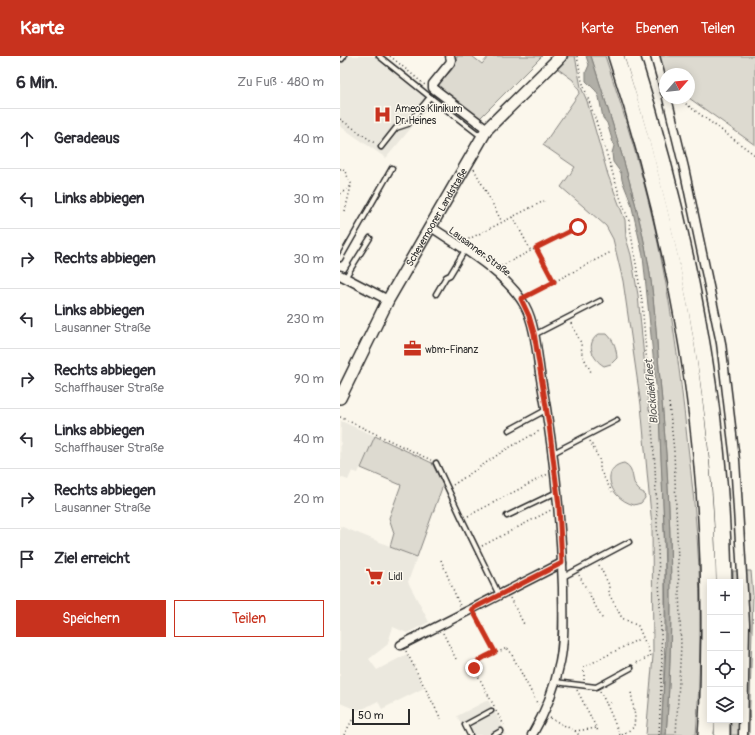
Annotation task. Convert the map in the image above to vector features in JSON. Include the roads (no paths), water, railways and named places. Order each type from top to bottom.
[{"type":"highway","points":[[616,56],[645,150],[661,215],[675,279],[695,395],[701,447],[708,552],[709,612],[706,735]]},
{"type":"highway","points":[[632,56],[660,149],[676,212],[702,339],[716,446],[721,500],[724,579]]},
{"type":"highway","points":[[722,723],[722,735]]},
{"type":"street","points":[[450,56],[450,63],[432,86],[484,133]]},
{"type":"street","name":"Schevemoorer Landstraße","points":[[340,398],[388,300],[484,133],[561,56]]},
{"type":"street","points":[[655,56],[659,70]]},
{"type":"street","points":[[668,104],[722,343],[735,460],[744,617],[743,735]]},
{"type":"street","name":"Lausanner Straße","points":[[431,227],[493,270],[514,290],[521,299],[529,316],[534,336],[547,410],[559,506],[563,631],[560,662],[555,682],[543,714],[532,735]]},
{"type":"street","points":[[342,276],[388,300]]},
{"type":"street","points":[[401,645],[562,563]]},
{"type":"lane","points":[[379,56],[430,97],[484,133]]},
{"type":"lane","points":[[381,147],[396,128],[408,124],[430,97]]},
{"type":"lane","points":[[340,259],[392,168]]},
{"type":"lane","points":[[342,276],[370,238]]},
{"type":"lane","points":[[436,294],[446,277],[450,275],[462,248]]},
{"type":"lane","points":[[534,336],[600,301]]},
{"type":"lane","points":[[509,430],[547,410]]},
{"type":"lane","points":[[552,453],[617,420]]},
{"type":"lane","points":[[436,463],[477,549],[503,593]]},
{"type":"lane","points":[[507,516],[557,492]]},
{"type":"lane","points":[[562,577],[629,542]]},
{"type":"lane","points":[[555,682],[584,686],[597,686],[631,668]]},
{"type":"lane","points":[[470,735],[465,725],[491,711]]},
{"type":"lane","points":[[494,735],[503,730]]},
{"type":"place","name":"Ameos Klinikum Dr. Heines","points":[[382,114]]},
{"type":"place","name":"wbm-Finanz","points":[[412,349]]},
{"type":"place","name":"Lidl","points":[[375,576]]},
{"type":"water label","name":"Blockdiekfleet","points":[[651,392]]}]
